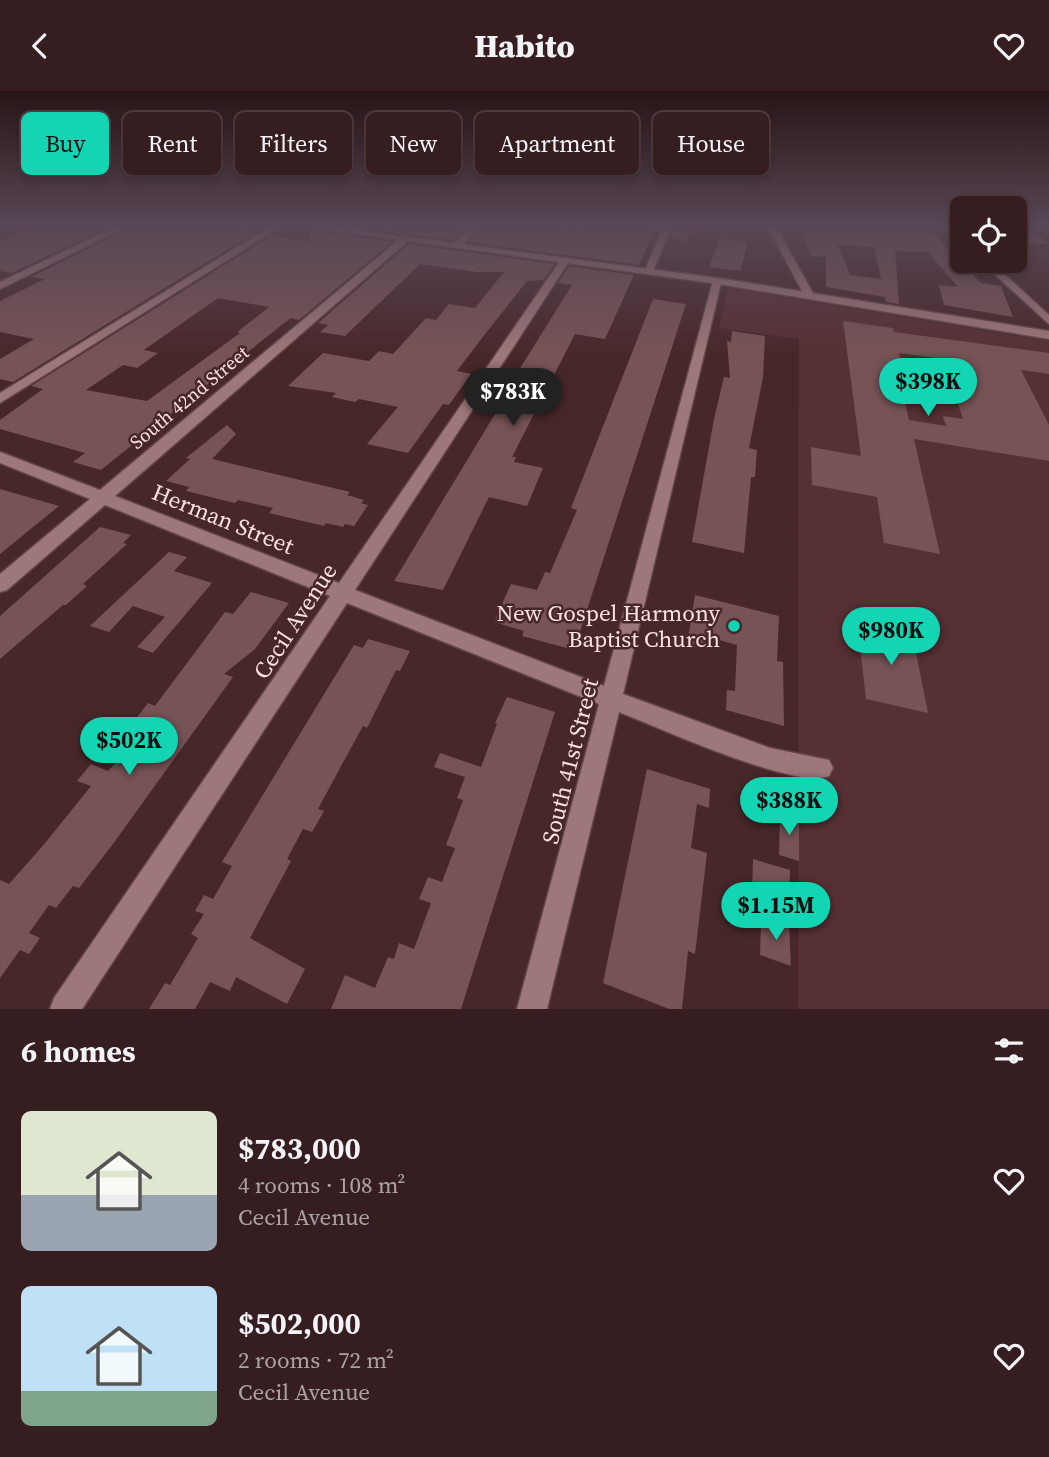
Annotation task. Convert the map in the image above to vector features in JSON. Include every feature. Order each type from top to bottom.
[{"type":"street","points":[[0,286],[38,268]]},
{"type":"street","points":[[0,399],[210,268]]},
{"type":"street","name":"South 42nd Street","points":[[0,585],[371,268]]},
{"type":"street","name":"Cecil Avenue","points":[[65,1009],[560,268]]},
{"type":"street","points":[[624,268],[1049,335]]},
{"type":"street","points":[[794,268],[809,295]]},
{"type":"street","points":[[998,273],[1049,321]]},
{"type":"street","name":"South 41st Street","points":[[532,1009],[718,281]]},
{"type":"street","name":"Herman Street","points":[[0,457],[611,699],[770,759],[821,768]]},
{"type":"shaded area","points":[[728,288],[1049,341],[1049,1009],[798,1009],[799,339],[719,328]]},
{"type":"building","points":[[0,268],[23,268],[12,273],[0,271]]},
{"type":"building","points":[[50,268],[198,268],[13,382],[0,379],[0,359],[34,339],[0,332],[0,301],[45,279],[31,277]]},
{"type":"building","points":[[220,268],[361,268],[299,320],[291,318],[279,327],[101,470],[73,462],[85,453],[0,429],[0,420],[43,389],[31,386]],"holes":[[[218,298],[269,307],[237,332],[240,333],[147,401],[86,390],[123,365],[137,368],[158,353],[144,350]]]},
{"type":"building","points":[[382,268],[416,268],[345,336],[320,332],[328,325],[318,323]]},
{"type":"building","points":[[447,268],[552,268],[543,280],[527,281],[482,338],[457,371],[471,374],[449,405],[443,404],[408,453],[367,444],[398,407],[359,399],[355,402],[332,397],[336,393],[288,386],[323,353],[369,361],[379,351],[393,354],[426,318],[436,320],[449,304],[475,308],[504,272]]},
{"type":"building","points":[[568,268],[634,275],[605,339],[575,334],[512,457],[516,457],[514,462],[543,468],[527,506],[489,497],[443,590],[394,581],[495,414],[492,413],[572,285],[558,283]]},
{"type":"building","points":[[716,268],[741,268],[740,271]]},
{"type":"building","points":[[826,268],[847,268],[850,275],[881,279],[879,268],[896,268],[899,304],[886,302],[885,297],[826,287]]},
{"type":"building","points":[[942,268],[950,268],[950,273],[971,273],[981,283],[1001,286],[1013,317],[944,305],[939,285],[958,287]]},
{"type":"building","points":[[653,299],[686,304],[574,650],[522,636],[524,631],[494,622],[511,584],[537,590],[545,572],[550,573],[577,510],[571,508]]},
{"type":"building","points":[[843,321],[893,328],[894,332],[1049,353],[1049,374],[1021,370],[1049,425],[1049,461],[914,439],[940,554],[884,543],[877,497],[812,485],[811,447],[861,456]],"holes":[[[899,353],[943,359],[963,419],[943,416],[946,426],[909,420],[901,383],[907,384]]]},
{"type":"building","points":[[732,331],[765,336],[763,377],[749,448],[757,450],[755,477],[751,477],[744,553],[692,542],[714,419],[724,377],[730,378],[727,341],[731,342]]},
{"type":"building","points":[[227,425],[236,434],[212,459],[350,492],[347,495],[364,500],[361,503],[368,505],[354,526],[345,524],[343,527],[326,523],[324,526],[269,513],[273,508],[238,500],[235,503],[186,491],[189,487],[166,481],[190,459],[186,458]]},
{"type":"building","points":[[0,489],[59,506],[0,554]]},
{"type":"building","points":[[100,527],[131,535],[123,543],[127,544],[83,584],[87,586],[0,659],[0,616]]},
{"type":"building","points":[[169,552],[187,557],[174,571],[212,583],[153,653],[137,647],[165,617],[133,606],[109,632],[90,626]]},
{"type":"building","points":[[251,592],[289,603],[255,649],[224,674],[233,677],[79,888],[73,886],[56,908],[49,905],[29,933],[40,938],[29,954],[20,950],[0,978],[0,880],[9,884],[91,786],[77,781],[91,764],[108,771],[122,756],[147,724],[135,720],[148,703],[155,706],[225,612],[233,614]]},
{"type":"building","points":[[695,595],[779,616],[777,661],[783,662],[784,726],[726,710],[727,690],[735,691],[737,645],[705,636],[703,649],[687,645]]},
{"type":"building","points":[[857,620],[912,633],[928,713],[866,699]]},
{"type":"building","points":[[368,639],[410,651],[400,671],[396,670],[367,728],[363,726],[340,768],[318,809],[324,811],[312,832],[303,829],[287,859],[291,861],[250,938],[305,969],[287,1004],[236,977],[230,991],[210,982],[195,1009],[149,1009],[165,983],[170,985],[198,938],[191,934],[204,914],[195,911],[204,895],[213,899],[232,866],[222,862],[354,645],[363,648]]},
{"type":"building","points":[[507,697],[555,712],[461,1009],[331,1009],[345,975],[375,988],[388,957],[394,959],[399,943],[414,949],[431,903],[419,899],[428,877],[442,882],[455,848],[446,845],[463,800],[457,798],[465,777],[434,767],[440,753],[481,767],[497,724],[495,723]]},
{"type":"building","points":[[647,769],[710,789],[709,808],[697,804],[691,848],[707,853],[695,954],[688,951],[682,1009],[669,1009],[603,983]]},
{"type":"building","points":[[780,813],[799,819],[799,861],[779,855]]},
{"type":"building","points":[[753,859],[790,870],[789,906],[752,894]]},
{"type":"building","points":[[761,923],[789,923],[791,966],[760,955]]},
{"type":"place","name":"New Gospel Harmony Baptist Church","points":[[734,626]]}]
